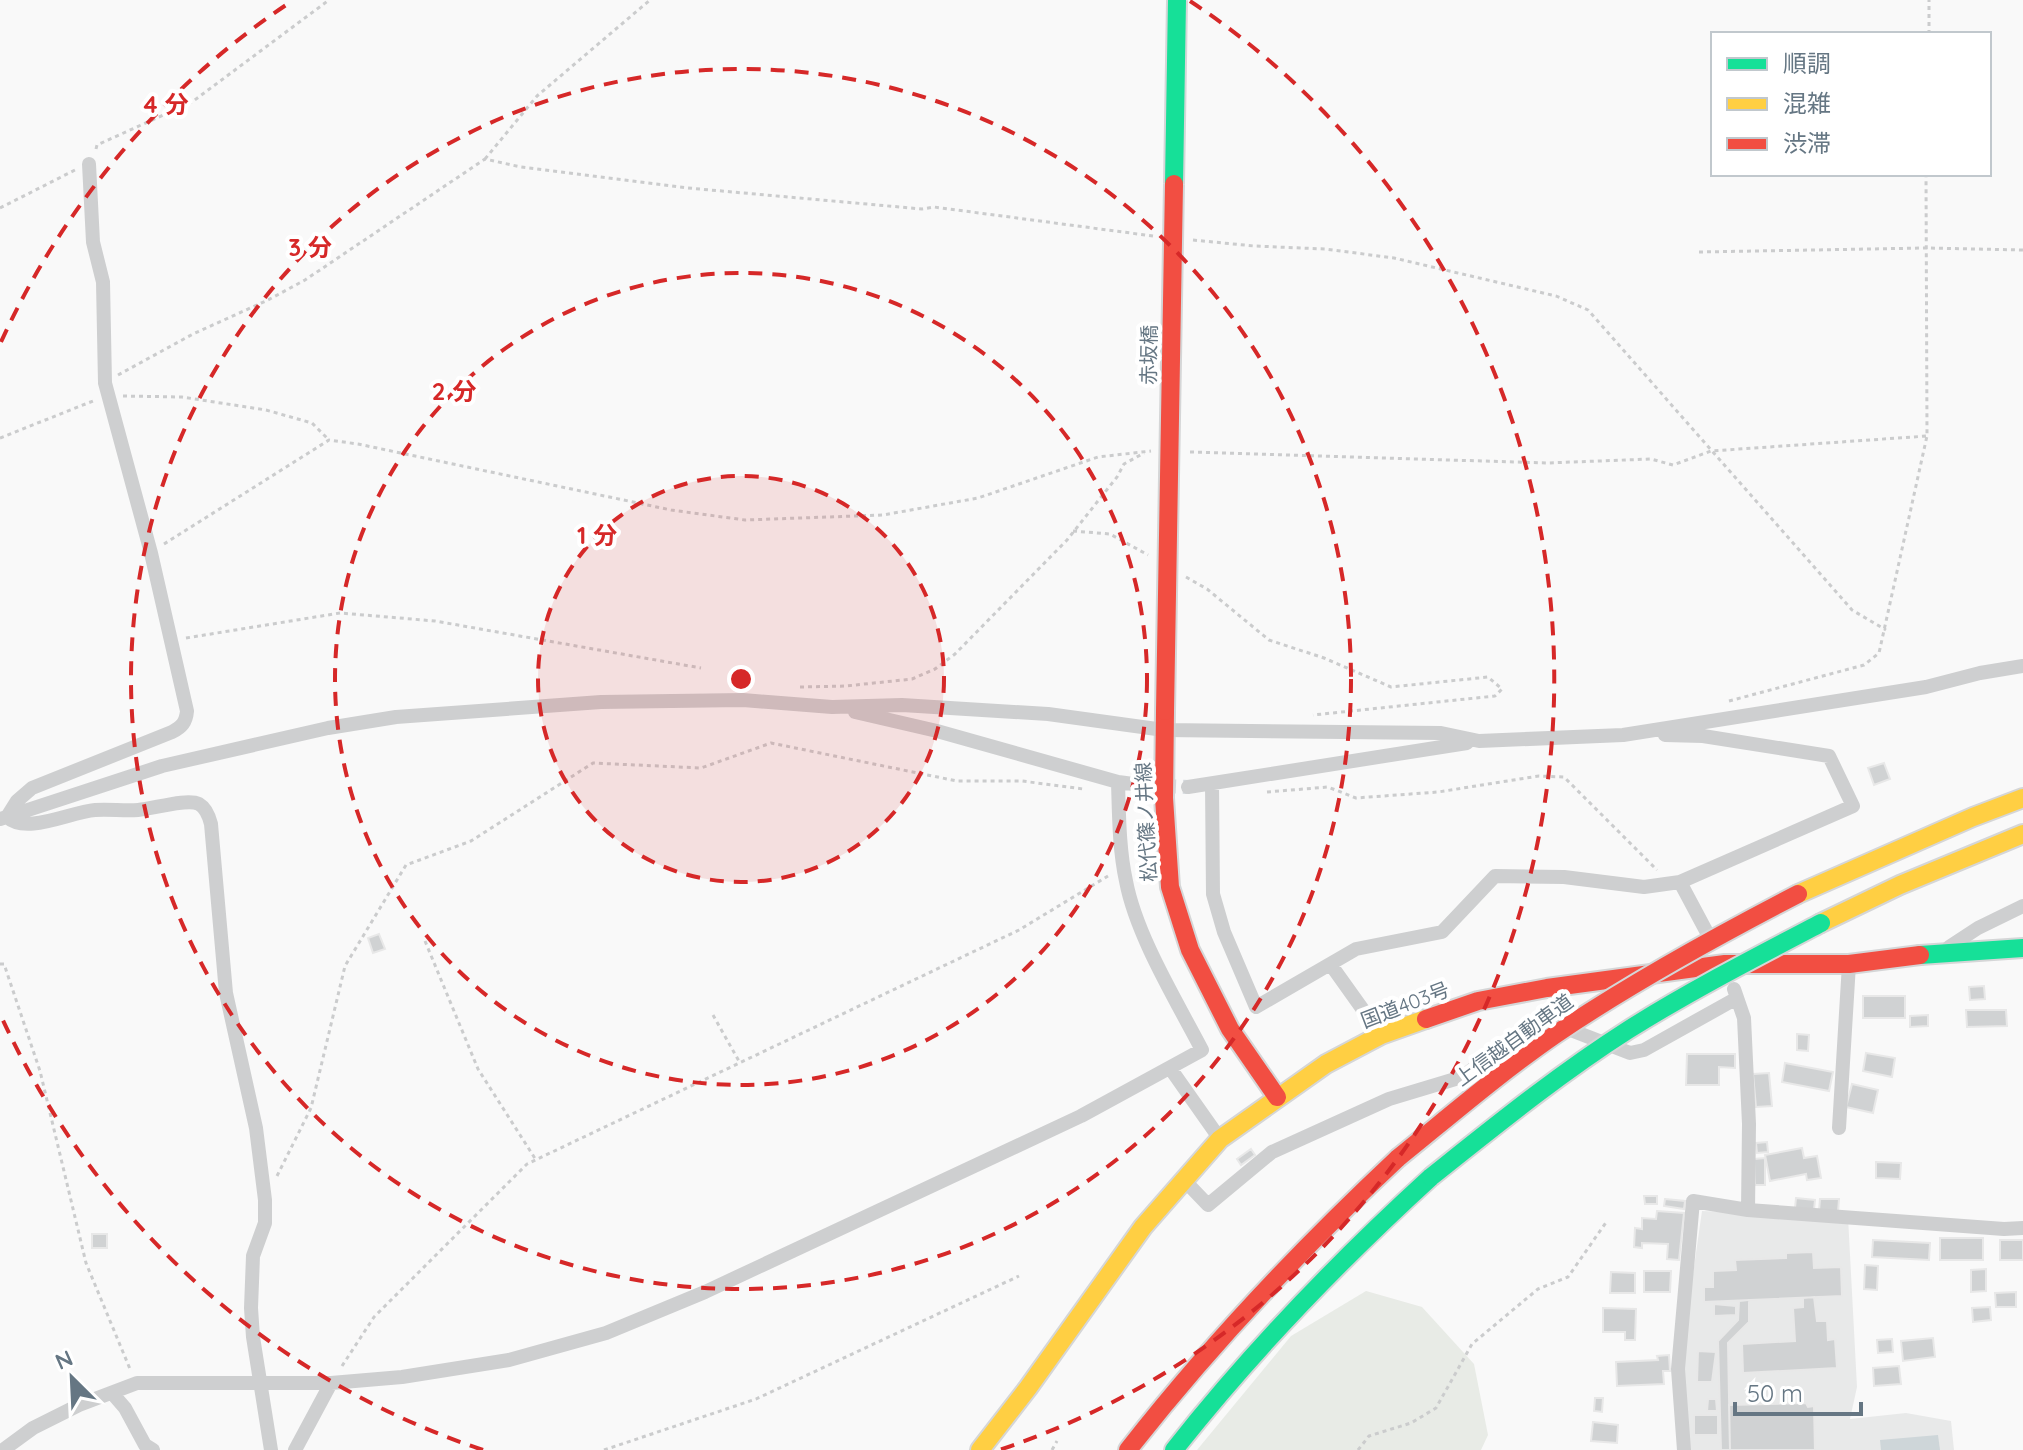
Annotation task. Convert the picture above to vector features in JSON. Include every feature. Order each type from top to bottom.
[{"type":"main road","name":"赤坂橋","points":[[1165,711],[1177,0]]},
{"type":"main road","name":"松代篠ノ井線","points":[[1165,711],[1164,798],[1170,887],[1190,950],[1230,1029],[1277,1097]]},
{"type":"main road","name":"上信越自動車道","points":[[1128,1450],[1208,1350],[1281,1269],[1398,1158],[1521,1059],[1661,966],[1798,894],[2023,798]]},
{"type":"main road","points":[[1174,1450],[1251,1355],[1367,1235],[1431,1177],[1557,1078],[1691,992],[1821,923],[1900,885],[2023,834]]},
{"type":"main road","name":"国道403号","points":[[980,1450],[1143,1227],[1220,1139],[1326,1064],[1381,1035],[1478,1001],[1547,988],[1725,964],[1849,964],[1942,952],[2023,948]]},
{"type":"street","points":[[3,818],[32,788],[172,732],[183,724],[187,711],[151,553],[106,389],[103,282],[93,242],[89,164]]},
{"type":"street","points":[[1623,735],[1926,687],[2023,666]]},
{"type":"street","points":[[3,818],[162,766],[328,728],[396,717],[617,701],[743,700],[832,707],[902,705],[1048,714],[1164,730],[1441,733],[1479,741]]},
{"type":"street","points":[[832,707],[937,731],[1118,788],[1141,785]]},
{"type":"street","points":[[1188,787],[1479,741],[1623,735],[1703,736],[1829,756],[1853,806],[1675,883],[1644,887],[1564,877],[1495,876],[1442,932],[1356,949],[1256,1007],[1224,932],[1213,894],[1212,784]]},
{"type":"street","points":[[3,1450],[33,1428],[79,1405],[137,1383],[331,1383],[402,1377],[509,1360],[606,1333],[705,1292],[1081,1116],[1202,1050],[1149,948],[1126,882],[1118,788]]},
{"type":"street","points":[[3,818],[13,823],[27,824],[92,810],[138,810],[193,802],[202,805],[208,814],[226,993],[256,1128],[265,1200],[265,1223],[253,1256],[251,1308],[271,1450]]},
{"type":"street","points":[[1675,883],[1725,964],[1744,1018],[1749,1124],[1748,1210]]},
{"type":"street","points":[[1942,952],[1978,928],[2023,906]]},
{"type":"street","points":[[1839,1128],[1849,964]]},
{"type":"street","points":[[1331,965],[1381,1035]]},
{"type":"street","points":[[1184,1180],[1208,1205],[1272,1152],[1389,1099],[1462,1077],[1533,1025],[1545,1020],[1630,1053],[1644,1050],[1737,998]]},
{"type":"street","points":[[1170,1068],[1220,1139]]},
{"type":"street","points":[[1684,1450],[1678,1369],[1693,1201],[1748,1210],[2023,1228]]},
{"type":"street","points":[[295,1450],[331,1383]]},
{"type":"street","points":[[112,1393],[125,1408],[145,1445],[153,1450]]},
{"type":"path","points":[[0,208],[89,164],[97,145],[192,102],[329,0]]},
{"type":"path","points":[[0,438],[106,389],[193,334],[305,280],[485,159],[537,96],[650,0]]},
{"type":"path","points":[[1929,0],[1929,32]]},
{"type":"path","points":[[485,159],[521,167],[688,188],[922,209],[934,207],[1153,235]]},
{"type":"path","points":[[1725,703],[1864,665],[1879,653],[1927,436],[1926,176]]},
{"type":"path","points":[[1181,238],[1254,246],[1325,249],[1394,258],[1556,296],[1588,310],[1852,610],[1886,630]]},
{"type":"path","points":[[1699,252],[1926,248],[2023,250]]},
{"type":"path","points":[[106,389],[266,410],[312,423],[329,440],[671,510],[745,520],[883,515],[978,498],[1098,457],[1163,451]]},
{"type":"path","points":[[1179,452],[1547,463],[1651,459],[1673,465],[1711,451],[1927,436]]},
{"type":"path","points":[[151,553],[329,440]]},
{"type":"path","points":[[799,687],[912,679],[935,669],[955,654],[1073,531],[1124,464],[1147,451]]},
{"type":"path","points":[[1073,531],[1110,534],[1152,558]]},
{"type":"path","points":[[1180,573],[1207,589],[1269,640],[1324,658],[1391,687],[1488,677],[1502,689],[1495,696],[1302,716],[1290,732]]},
{"type":"path","points":[[172,644],[185,639],[340,613],[435,621],[701,668]]},
{"type":"path","points":[[265,1200],[311,1108],[345,966],[406,865],[471,841],[593,763],[701,768],[771,743],[957,781],[1022,781],[1118,788]]},
{"type":"path","points":[[1255,793],[1328,787],[1356,798],[1438,792],[1539,776],[1564,777],[1675,883]]},
{"type":"path","points":[[331,1383],[374,1317],[527,1164],[1019,930],[1124,867]]},
{"type":"path","points":[[425,941],[478,1069],[536,1160]]},
{"type":"path","points":[[0,964],[4,964],[40,1071],[86,1263],[137,1383]]},
{"type":"path","points":[[713,1015],[740,1063]]},
{"type":"path","points":[[1358,1450],[1369,1436],[1411,1423],[1436,1408],[1472,1344],[1538,1289],[1568,1277],[1607,1221]]},
{"type":"path","points":[[604,1450],[756,1399],[1019,1276]]},
{"type":"path","points":[[1052,1450],[1057,1441]]},
{"type":"shaded area","points":[[1702,1211],[1848,1217],[1857,1387],[1850,1419],[1906,1413],[1951,1421],[1954,1450],[1688,1450],[1683,1371]]},
{"type":"shaded area","points":[[1366,1291],[1422,1307],[1474,1364],[1488,1435],[1481,1450],[1197,1450],[1291,1336]]},
{"type":"shaded area","points":[[1938,1435],[1940,1450],[1881,1450],[1880,1440]]},
{"type":"building","points":[[1884,763],[1890,779],[1874,785],[1868,768]]},
{"type":"building","points":[[379,934],[385,949],[373,953],[368,938]]},
{"type":"building","points":[[1984,986],[1985,999],[1970,1000],[1969,987]]},
{"type":"building","points":[[1863,996],[1905,996],[1905,1018],[1863,1018]]},
{"type":"building","points":[[1966,1010],[2006,1010],[2007,1026],[1967,1027]]},
{"type":"building","points":[[1928,1015],[1928,1026],[1910,1027],[1910,1016]]},
{"type":"building","points":[[1797,1034],[1809,1035],[1808,1051],[1797,1050]]},
{"type":"building","points":[[1866,1053],[1895,1058],[1892,1077],[1863,1071]]},
{"type":"building","points":[[1687,1054],[1735,1054],[1735,1068],[1719,1067],[1719,1085],[1686,1085]]},
{"type":"building","points":[[1785,1063],[1833,1072],[1829,1091],[1782,1082]]},
{"type":"building","points":[[1769,1073],[1772,1106],[1756,1107],[1753,1074]]},
{"type":"building","points":[[1852,1084],[1878,1090],[1873,1113],[1846,1107]]},
{"type":"building","points":[[1767,1142],[1768,1152],[1757,1153],[1756,1143]]},
{"type":"building","points":[[1802,1148],[1804,1158],[1817,1156],[1821,1178],[1807,1180],[1806,1174],[1770,1181],[1765,1155]]},
{"type":"building","points":[[1251,1149],[1255,1155],[1241,1165],[1237,1159]]},
{"type":"building","points":[[1765,1158],[1765,1185],[1755,1185],[1754,1159]]},
{"type":"building","points":[[1876,1162],[1901,1163],[1900,1179],[1876,1178]]},
{"type":"building","points":[[1644,1196],[1657,1196],[1657,1204],[1645,1204]]},
{"type":"building","points":[[1796,1198],[1815,1200],[1814,1210],[1795,1208]]},
{"type":"building","points":[[1665,1199],[1685,1201],[1684,1209],[1664,1206]]},
{"type":"building","points":[[1820,1199],[1839,1199],[1838,1212],[1819,1211]]},
{"type":"building","points":[[1657,1211],[1684,1213],[1679,1260],[1667,1259],[1668,1244],[1642,1243],[1642,1248],[1634,1247],[1635,1228],[1642,1229],[1642,1218],[1656,1219]]},
{"type":"building","points":[[92,1234],[107,1234],[107,1248],[92,1248]]},
{"type":"building","points":[[1940,1238],[1983,1238],[1983,1260],[1940,1260]]},
{"type":"building","points":[[1873,1240],[1930,1243],[1929,1260],[1872,1257]]},
{"type":"building","points":[[2000,1240],[2023,1240],[2023,1260],[2000,1260]]},
{"type":"building","points":[[1813,1252],[1814,1268],[1841,1267],[1842,1296],[1704,1302],[1704,1287],[1713,1287],[1713,1271],[1736,1270],[1735,1260],[1786,1258],[1786,1253]]},
{"type":"building","points":[[1865,1265],[1878,1266],[1877,1290],[1864,1289]]},
{"type":"building","points":[[1986,1269],[1986,1291],[1971,1292],[1971,1270]]},
{"type":"building","points":[[1644,1271],[1671,1271],[1670,1292],[1644,1292]]},
{"type":"building","points":[[1611,1272],[1635,1273],[1635,1293],[1610,1293]]},
{"type":"building","points":[[2016,1292],[2016,1307],[1996,1307],[1995,1293]]},
{"type":"building","points":[[1814,1297],[1817,1321],[1827,1321],[1828,1340],[1835,1339],[1837,1368],[1743,1373],[1742,1344],[1795,1341],[1793,1308],[1803,1307],[1803,1298]]},
{"type":"building","points":[[1749,1300],[1749,1322],[1728,1343],[1730,1450],[1721,1450],[1718,1341],[1738,1320],[1739,1301]]},
{"type":"building","points":[[1714,1304],[1736,1306],[1736,1315],[1714,1316]]},
{"type":"building","points":[[1990,1307],[1991,1320],[1973,1322],[1972,1308]]},
{"type":"building","points":[[1603,1308],[1636,1309],[1635,1340],[1625,1340],[1625,1332],[1603,1332]]},
{"type":"building","points":[[1933,1338],[1935,1357],[1903,1361],[1901,1341]]},
{"type":"building","points":[[1892,1339],[1893,1352],[1878,1353],[1877,1340]]},
{"type":"building","points":[[1698,1351],[1716,1352],[1712,1382],[1697,1382]]},
{"type":"building","points":[[1669,1355],[1670,1371],[1663,1371],[1664,1384],[1617,1386],[1616,1362],[1658,1360],[1657,1356]]},
{"type":"building","points":[[1899,1366],[1901,1384],[1874,1386],[1873,1368]]},
{"type":"building","points":[[1595,1398],[1603,1398],[1602,1412],[1594,1411]]},
{"type":"building","points":[[1708,1399],[1716,1399],[1717,1411],[1707,1411]]},
{"type":"building","points":[[1806,1403],[1808,1407],[1814,1406],[1815,1450],[1730,1450],[1729,1405]]},
{"type":"building","points":[[1694,1415],[1718,1415],[1718,1435],[1694,1435]]},
{"type":"building","points":[[1593,1422],[1618,1425],[1617,1443],[1591,1441]]},
{"type":"tunnel","points":[[1141,785],[1188,787]]},
{"type":"traffic: fast","points":[[1174,184],[1177,0]]},
{"type":"traffic: fast","points":[[1431,1177],[1552,1082],[1628,1030],[1821,923]]},
{"type":"traffic: fast","points":[[1920,955],[2023,948]]},
{"type":"traffic: fast","points":[[1174,1450],[1297,1308],[1431,1177]]},
{"type":"traffic: slow","points":[[1798,894],[2023,798]]},
{"type":"traffic: slow","points":[[1821,923],[1900,885],[2023,834]]},
{"type":"traffic: slow","points":[[980,1450],[1143,1227],[1220,1139],[1326,1064],[1381,1035],[1426,1019]]},
{"type":"traffic: jam","points":[[1165,711],[1174,184]]},
{"type":"traffic: jam","points":[[1165,711],[1164,798],[1170,887],[1190,950],[1230,1029],[1277,1097]]},
{"type":"traffic: jam","points":[[1398,1158],[1556,1034],[1675,961],[1798,894]]},
{"type":"traffic: jam","points":[[1426,1019],[1478,1001],[1547,988],[1725,964],[1849,964],[1920,955]]},
{"type":"traffic: jam","points":[[1128,1450],[1257,1299],[1398,1158]]}]
